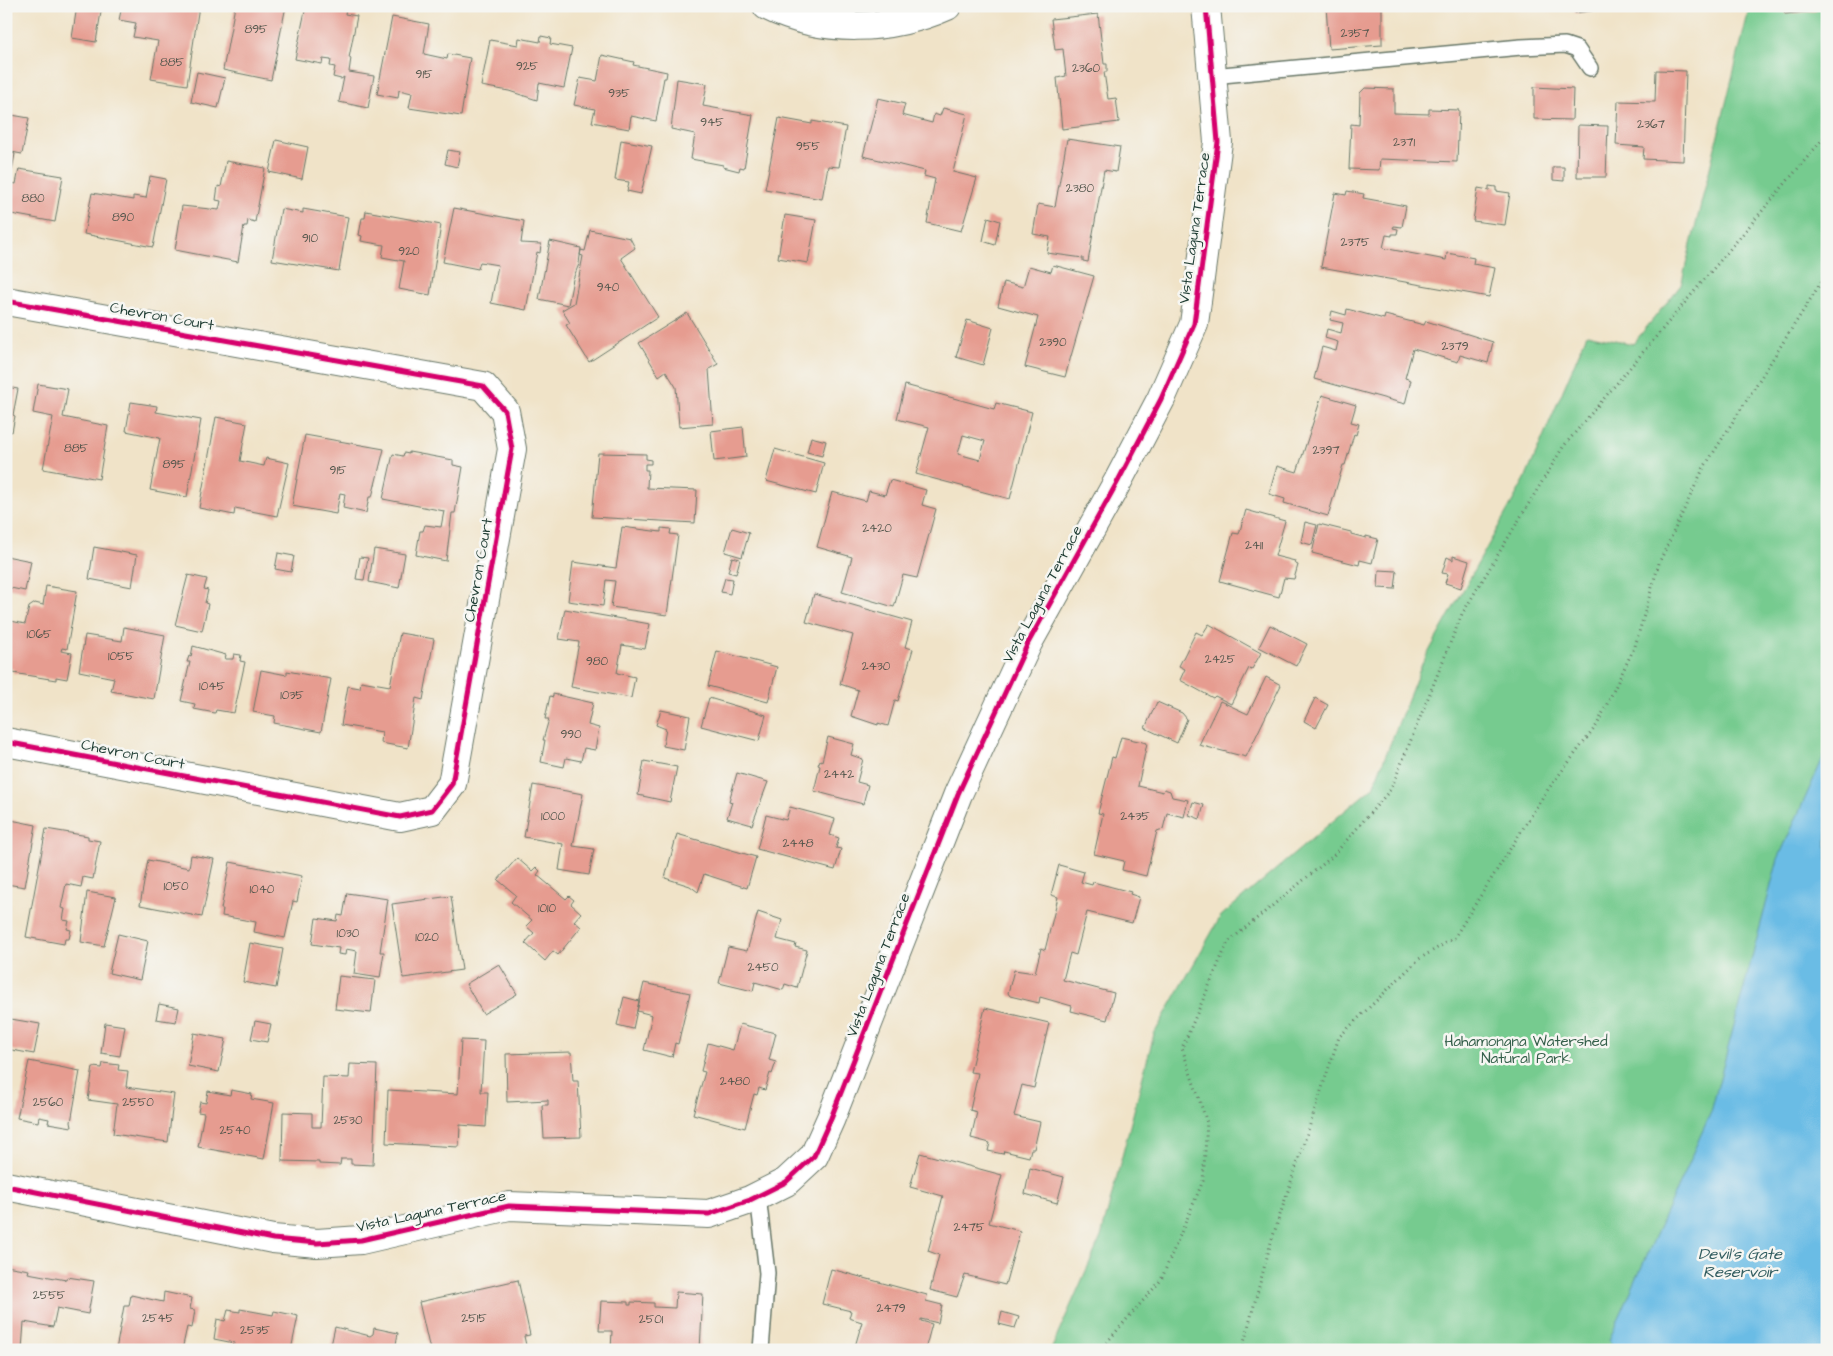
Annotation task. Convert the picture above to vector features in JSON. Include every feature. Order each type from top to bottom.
[{"type":"street","points":[[767,6],[820,24],[873,27],[928,15],[946,6]]},
{"type":"street","name":"Vista Laguna Terrace","points":[[6,1186],[273,1239],[317,1243],[361,1240],[509,1206],[709,1214],[758,1196],[786,1182],[814,1156],[970,767],[1028,642],[1118,481],[1161,399],[1194,324],[1218,142],[1206,6]]},
{"type":"street","name":"Chevron Court","points":[[6,301],[483,386],[505,411],[512,449],[452,784],[432,810],[400,817],[6,742]]},
{"type":"lane","points":[[1212,76],[1521,47],[1565,45],[1577,49],[1590,68]]},
{"type":"lane","points":[[758,1196],[766,1273],[761,1350]]},
{"type":"path","points":[[1100,1350],[1162,1280],[1203,1181],[1207,1123],[1182,1048],[1228,942],[1333,856],[1391,789],[1462,614],[1563,448],[1827,134]]},
{"type":"path","points":[[1242,1350],[1271,1242],[1339,1037],[1419,959],[1454,938],[1546,792],[1597,725],[1635,646],[1660,563],[1703,469],[1827,273]]},
{"type":"green space","name":"Hahamongna Watershed Natural Park","points":[[1750,6],[1827,6],[1827,1350],[1051,1350],[1101,1237],[1154,1034],[1221,916],[1373,787],[1422,664],[1526,477],[1587,334],[1633,344],[1681,285]]},
{"type":"water","name":"Devil's Gate Reservoir","points":[[1827,749],[1827,1350],[1615,1350],[1609,1340],[1711,1112],[1778,859]]},
{"type":"building","points":[[77,6],[102,6],[96,42],[72,38]]},
{"type":"building","points":[[122,6],[199,6],[187,85],[151,79],[158,41],[133,37],[136,23],[119,20]]},
{"type":"building","points":[[235,6],[286,6],[271,80],[223,70]]},
{"type":"building","points":[[306,6],[321,9],[322,6],[346,8],[345,14],[357,16],[349,58],[351,58],[349,72],[374,76],[368,108],[339,102],[344,77],[341,79],[333,77],[335,67],[330,66],[331,60],[323,59],[322,64],[295,59]]},
{"type":"building","points":[[1326,6],[1382,6],[1382,45],[1329,49]]},
{"type":"building","points":[[1574,6],[1596,6],[1597,10],[1575,13]]},
{"type":"building","points":[[1784,6],[1816,6],[1816,11],[1785,14]]},
{"type":"building","points":[[1098,14],[1104,64],[1107,64],[1107,72],[1104,72],[1108,99],[1116,98],[1119,122],[1062,129],[1057,78],[1066,76],[1063,49],[1055,50],[1051,19]]},
{"type":"building","points":[[392,17],[429,24],[424,54],[447,59],[448,54],[470,58],[461,116],[409,108],[412,93],[399,90],[398,98],[377,94]]},
{"type":"building","points":[[541,36],[551,38],[550,44],[572,48],[564,88],[539,83],[537,100],[509,91],[481,86],[490,40],[518,45],[519,38],[540,42]]},
{"type":"building","points":[[602,55],[634,62],[633,65],[667,72],[666,78],[664,78],[656,121],[631,116],[629,129],[592,122],[595,109],[574,105],[580,78],[597,81]]},
{"type":"building","points":[[1656,70],[1686,71],[1683,161],[1643,159],[1644,147],[1616,145],[1618,101],[1655,102]]},
{"type":"building","points":[[197,72],[225,78],[218,108],[191,102]]},
{"type":"building","points":[[677,79],[707,84],[703,106],[753,115],[744,168],[740,167],[739,171],[723,167],[723,165],[691,159],[695,134],[671,129]]},
{"type":"building","points":[[1534,87],[1573,89],[1572,120],[1534,119]]},
{"type":"building","points":[[1365,88],[1394,89],[1394,113],[1429,114],[1429,109],[1459,110],[1457,162],[1380,159],[1379,170],[1349,169],[1351,124],[1359,125],[1360,93]]},
{"type":"building","points":[[878,98],[905,104],[902,115],[932,123],[934,114],[940,116],[943,108],[967,114],[953,172],[977,178],[961,231],[927,223],[935,179],[924,176],[925,171],[863,156]]},
{"type":"building","points":[[6,114],[29,118],[22,154],[6,151]]},
{"type":"building","points":[[779,118],[812,124],[812,121],[846,127],[839,167],[828,166],[822,199],[765,189]]},
{"type":"building","points":[[1578,125],[1608,126],[1606,177],[1577,177]]},
{"type":"building","points":[[1067,139],[1120,147],[1116,172],[1104,170],[1088,262],[1083,261],[1083,258],[1047,253],[1050,237],[1033,234],[1038,204],[1055,207]]},
{"type":"building","points":[[276,140],[308,147],[302,179],[269,172]]},
{"type":"building","points":[[621,140],[652,146],[641,194],[627,191],[629,182],[615,180]]},
{"type":"building","points":[[448,150],[460,152],[457,167],[445,164]]},
{"type":"building","points":[[6,152],[15,154],[12,170],[6,169]]},
{"type":"building","points":[[226,161],[265,168],[255,222],[248,220],[247,226],[244,226],[238,262],[175,250],[182,206],[219,210],[221,201],[216,200],[218,186],[221,187]]},
{"type":"building","points":[[1553,167],[1564,167],[1564,181],[1553,180]]},
{"type":"building","points":[[19,169],[63,176],[55,222],[6,213],[6,182],[16,184]]},
{"type":"building","points":[[150,176],[166,179],[153,247],[84,234],[92,193],[133,200],[133,196],[146,198]]},
{"type":"building","points":[[1489,186],[1496,187],[1496,191],[1510,193],[1505,225],[1473,221],[1478,188],[1489,190]]},
{"type":"building","points":[[1347,191],[1364,194],[1363,198],[1406,206],[1402,227],[1394,226],[1393,228],[1398,229],[1397,234],[1392,234],[1392,236],[1386,235],[1383,248],[1446,260],[1447,253],[1474,258],[1473,264],[1495,268],[1489,297],[1321,267],[1335,193],[1346,195]]},
{"type":"building","points":[[454,208],[524,221],[521,243],[541,244],[540,253],[537,252],[526,310],[491,303],[498,265],[480,262],[478,269],[443,262]]},
{"type":"building","points":[[281,209],[303,213],[303,209],[348,217],[339,271],[272,260]]},
{"type":"building","points":[[366,211],[441,225],[430,295],[399,289],[404,261],[382,257],[384,245],[361,241],[362,236],[359,235],[362,218],[365,218]]},
{"type":"building","points":[[785,215],[816,220],[808,263],[778,258]]},
{"type":"building","points":[[988,217],[1000,221],[995,245],[983,241]]},
{"type":"building","points":[[590,230],[630,238],[635,248],[621,258],[658,317],[589,362],[566,325],[570,323],[562,310],[574,303],[583,256],[580,255],[581,250],[585,251]]},
{"type":"building","points":[[550,241],[581,248],[579,264],[573,279],[568,305],[539,299]]},
{"type":"building","points":[[1053,265],[1094,276],[1065,377],[1025,367],[1038,317],[998,306],[1004,282],[1023,287],[1029,266],[1051,272]]},
{"type":"building","points":[[1347,309],[1384,319],[1385,315],[1424,325],[1426,321],[1493,342],[1488,363],[1460,355],[1458,362],[1413,349],[1405,378],[1411,380],[1405,404],[1314,379],[1322,347],[1336,351],[1338,342],[1325,338],[1327,329],[1341,333],[1343,323],[1330,320],[1332,311],[1346,315]]},
{"type":"building","points":[[687,313],[718,364],[709,369],[713,424],[679,427],[676,387],[666,371],[659,376],[639,343]]},
{"type":"building","points":[[967,320],[993,328],[983,365],[956,357]]},
{"type":"building","points":[[38,384],[68,389],[63,417],[108,426],[99,479],[43,469],[53,417],[33,413]]},
{"type":"building","points":[[905,385],[994,409],[996,403],[1032,412],[1010,499],[916,474],[929,427],[897,419]],"holes":[[[963,435],[985,441],[980,460],[958,454]]]},
{"type":"building","points":[[6,387],[18,389],[12,432],[6,430]]},
{"type":"building","points":[[1322,395],[1356,405],[1351,422],[1359,424],[1356,435],[1354,434],[1345,465],[1343,465],[1328,516],[1284,503],[1285,499],[1269,494],[1277,466],[1297,472]]},
{"type":"building","points":[[131,402],[157,406],[156,412],[201,420],[187,497],[150,490],[160,438],[126,431]]},
{"type":"building","points":[[216,417],[247,423],[240,461],[264,466],[266,458],[289,463],[277,516],[235,508],[234,515],[199,508]]},
{"type":"building","points":[[743,427],[746,457],[714,461],[711,431]]},
{"type":"building","points":[[305,435],[384,449],[366,513],[343,508],[345,494],[340,493],[336,514],[292,506]]},
{"type":"building","points":[[811,437],[826,441],[822,456],[807,452]]},
{"type":"building","points":[[775,449],[824,463],[816,494],[766,481]]},
{"type":"building","points":[[409,452],[453,460],[453,465],[463,467],[455,513],[452,513],[446,561],[416,555],[420,531],[423,531],[425,525],[441,527],[444,511],[383,499],[393,454],[403,456],[404,453],[409,454]]},
{"type":"building","points":[[598,453],[646,454],[646,459],[651,460],[651,464],[645,464],[645,470],[648,470],[647,488],[697,490],[695,523],[592,517]]},
{"type":"building","points":[[890,480],[926,490],[922,505],[936,509],[917,578],[903,575],[894,607],[842,592],[852,557],[817,547],[832,492],[866,501],[869,491],[885,495]]},
{"type":"building","points":[[1246,510],[1285,521],[1275,556],[1295,561],[1294,563],[1298,565],[1294,579],[1284,578],[1279,597],[1220,581],[1233,533],[1239,534]]},
{"type":"building","points":[[1305,522],[1317,525],[1312,545],[1301,542]]},
{"type":"building","points":[[1319,524],[1366,538],[1366,536],[1378,539],[1372,563],[1360,560],[1359,565],[1312,553]]},
{"type":"building","points":[[622,527],[661,532],[661,528],[671,529],[670,534],[678,535],[667,615],[611,607],[615,581],[606,580],[603,606],[568,601],[573,562],[616,568]]},
{"type":"building","points":[[732,528],[749,533],[742,557],[725,552]]},
{"type":"building","points":[[94,547],[137,555],[132,587],[89,579]]},
{"type":"building","points":[[374,549],[405,554],[399,588],[369,582]]},
{"type":"building","points":[[278,553],[294,556],[291,572],[275,569]]},
{"type":"building","points":[[6,556],[31,561],[25,591],[6,587]]},
{"type":"building","points":[[1453,556],[1469,561],[1461,588],[1445,583],[1448,574],[1442,573],[1447,557],[1453,560]]},
{"type":"building","points":[[360,557],[368,558],[364,580],[356,579]]},
{"type":"building","points":[[732,557],[740,559],[736,574],[728,572]]},
{"type":"building","points":[[1379,570],[1397,571],[1395,589],[1378,588]]},
{"type":"building","points":[[188,575],[207,579],[204,589],[208,590],[205,603],[208,604],[202,631],[175,625]]},
{"type":"building","points":[[725,578],[733,579],[730,594],[721,592]]},
{"type":"building","points":[[46,586],[77,591],[67,649],[62,648],[61,651],[72,653],[67,679],[56,677],[56,680],[13,673],[13,669],[6,668],[6,644],[11,621],[25,624],[29,607],[35,603],[43,605]]},
{"type":"building","points":[[814,594],[912,622],[905,647],[913,649],[898,701],[895,700],[888,726],[878,723],[878,725],[851,716],[858,690],[840,684],[853,635],[806,622]]},
{"type":"building","points":[[565,609],[650,624],[645,649],[622,645],[617,673],[635,677],[631,698],[571,687],[579,642],[559,639]]},
{"type":"building","points":[[1209,624],[1261,653],[1252,669],[1249,668],[1231,704],[1215,696],[1213,698],[1180,680],[1185,669],[1179,666],[1196,632],[1202,635]]},
{"type":"building","points":[[1270,625],[1307,644],[1296,666],[1259,647]]},
{"type":"building","points":[[124,627],[165,635],[154,699],[111,691],[114,678],[79,671],[85,635],[122,641]]},
{"type":"building","points":[[400,633],[434,639],[423,700],[416,698],[408,748],[381,743],[382,732],[341,725],[348,686],[360,688],[361,681],[390,686]]},
{"type":"building","points":[[193,646],[226,655],[225,659],[233,659],[234,654],[241,655],[240,661],[245,662],[234,713],[216,710],[215,713],[194,709],[195,704],[181,701],[190,662],[187,662],[189,656],[191,657]]},
{"type":"building","points":[[717,651],[777,667],[768,702],[708,686]]},
{"type":"building","points":[[261,670],[287,675],[287,671],[331,679],[321,732],[274,723],[275,716],[253,712]]},
{"type":"building","points":[[1266,677],[1281,685],[1246,757],[1199,745],[1220,701],[1248,714]]},
{"type":"building","points":[[553,694],[593,703],[588,725],[599,728],[595,750],[584,748],[581,761],[566,758],[564,767],[541,762],[545,740],[543,740],[549,719],[545,719],[550,696],[553,697]]},
{"type":"building","points":[[709,698],[766,715],[759,741],[701,726]]},
{"type":"building","points":[[1315,698],[1328,705],[1316,728],[1304,721]]},
{"type":"building","points":[[1157,702],[1182,713],[1187,719],[1177,743],[1145,728]]},
{"type":"building","points":[[661,710],[690,716],[684,750],[663,746],[666,729],[656,725]]},
{"type":"building","points":[[828,737],[854,744],[851,755],[863,759],[857,782],[868,785],[863,804],[814,791],[820,766],[818,765],[820,760],[822,761]]},
{"type":"building","points":[[1121,737],[1147,743],[1138,786],[1163,792],[1164,789],[1170,791],[1172,797],[1188,800],[1184,817],[1167,813],[1163,829],[1157,831],[1146,876],[1122,870],[1124,861],[1094,854],[1103,814],[1098,813],[1112,757],[1115,758]]},
{"type":"building","points":[[644,761],[677,767],[670,802],[638,795]]},
{"type":"building","points":[[737,773],[768,782],[752,825],[727,818],[732,802],[729,801]]},
{"type":"building","points":[[533,785],[583,794],[573,846],[594,849],[589,875],[559,870],[563,844],[524,837]]},
{"type":"building","points":[[1193,802],[1204,805],[1200,819],[1189,815]]},
{"type":"building","points":[[790,807],[835,819],[830,835],[839,838],[836,848],[841,849],[835,870],[757,849],[766,815],[786,820]]},
{"type":"building","points":[[6,819],[36,825],[25,887],[6,884]]},
{"type":"building","points":[[46,829],[88,836],[88,839],[100,841],[93,879],[83,877],[81,887],[66,884],[61,908],[65,909],[63,920],[69,921],[67,929],[71,930],[69,939],[65,939],[64,944],[26,937]]},
{"type":"building","points":[[677,834],[756,857],[747,888],[704,874],[698,892],[690,886],[665,878]]},
{"type":"building","points":[[191,855],[214,859],[202,917],[140,905],[148,860],[189,868]]},
{"type":"building","points":[[517,858],[532,871],[536,867],[540,871],[537,875],[566,899],[569,896],[574,900],[571,904],[581,913],[574,921],[581,927],[558,955],[553,951],[545,961],[525,943],[534,933],[526,926],[532,920],[511,902],[516,895],[498,880]]},
{"type":"building","points":[[230,862],[302,876],[297,902],[293,901],[285,938],[254,932],[256,922],[222,916],[223,909],[221,909]]},
{"type":"building","points":[[1059,865],[1084,872],[1081,882],[1092,885],[1093,882],[1131,892],[1130,894],[1139,897],[1132,923],[1087,912],[1076,955],[1070,953],[1063,980],[1114,993],[1107,1020],[1071,1011],[1072,1006],[1040,997],[1039,1003],[1010,996],[1008,993],[1014,970],[1035,973],[1041,948],[1045,950],[1058,897],[1051,895]]},
{"type":"building","points":[[87,892],[116,897],[104,946],[81,942]]},
{"type":"building","points":[[347,893],[388,899],[380,952],[384,952],[380,978],[354,974],[357,951],[346,949],[345,955],[338,954],[339,948],[312,944],[316,918],[337,921],[338,915],[343,916]]},
{"type":"building","points":[[451,896],[462,970],[403,978],[392,904]]},
{"type":"building","points":[[758,912],[782,920],[777,939],[796,944],[795,947],[807,950],[797,988],[785,984],[783,990],[755,982],[753,991],[719,983],[728,947],[747,951]]},
{"type":"building","points":[[118,934],[148,941],[140,980],[109,973]]},
{"type":"building","points":[[250,943],[283,949],[276,988],[243,982]]},
{"type":"building","points":[[499,964],[517,994],[483,1014],[466,984]]},
{"type":"building","points":[[339,976],[375,980],[371,1013],[335,1009]]},
{"type":"building","points":[[644,983],[690,993],[678,1044],[675,1043],[672,1057],[644,1050],[652,1015],[637,1011]]},
{"type":"building","points":[[624,997],[639,1001],[633,1029],[617,1025]]},
{"type":"building","points":[[159,1004],[179,1008],[176,1022],[156,1019]]},
{"type":"building","points":[[985,1008],[1049,1023],[1034,1088],[1022,1085],[1014,1116],[1040,1122],[1034,1149],[1031,1149],[1029,1157],[1004,1151],[1003,1154],[988,1151],[990,1143],[971,1138],[977,1112],[970,1110],[978,1073],[970,1072]]},
{"type":"building","points":[[11,1019],[40,1024],[34,1054],[6,1049]]},
{"type":"building","points":[[255,1021],[271,1024],[267,1042],[251,1039]]},
{"type":"building","points":[[105,1023],[125,1026],[120,1056],[101,1053]]},
{"type":"building","points":[[740,1024],[776,1033],[769,1060],[776,1062],[772,1074],[770,1073],[765,1090],[759,1088],[757,1095],[754,1094],[745,1128],[693,1114],[705,1072],[701,1071],[708,1043],[733,1050]]},
{"type":"building","points":[[194,1033],[226,1039],[219,1072],[188,1066]]},
{"type":"building","points":[[461,1040],[484,1041],[481,1092],[488,1092],[486,1127],[460,1125],[459,1147],[386,1143],[388,1090],[458,1094]]},
{"type":"building","points":[[571,1052],[573,1081],[578,1081],[581,1137],[544,1138],[542,1105],[548,1105],[548,1100],[507,1102],[506,1054]]},
{"type":"building","points":[[29,1061],[80,1071],[71,1122],[72,1127],[48,1123],[49,1119],[39,1117],[38,1122],[17,1118]]},
{"type":"building","points":[[103,1063],[119,1065],[118,1070],[128,1071],[126,1087],[174,1094],[168,1142],[113,1134],[117,1104],[88,1100],[93,1067],[102,1068]]},
{"type":"building","points":[[350,1064],[377,1065],[373,1165],[351,1164],[351,1159],[341,1159],[340,1165],[319,1164],[319,1162],[282,1161],[283,1112],[312,1113],[312,1127],[321,1127],[323,1077],[349,1078]]},
{"type":"building","points":[[231,1090],[252,1094],[251,1099],[274,1103],[264,1159],[198,1147],[204,1113],[198,1112],[200,1102],[206,1103],[208,1091],[230,1095]]},
{"type":"building","points":[[920,1153],[1002,1175],[989,1223],[1020,1231],[1005,1285],[965,1275],[957,1297],[930,1290],[939,1255],[928,1251],[943,1196],[910,1187]]},
{"type":"building","points":[[1030,1168],[1064,1177],[1057,1203],[1025,1194]]},
{"type":"building","points":[[6,1266],[29,1270],[28,1273],[66,1280],[67,1277],[94,1281],[88,1314],[57,1308],[53,1327],[24,1322],[22,1350],[6,1350]]},
{"type":"building","points":[[831,1269],[927,1295],[926,1301],[942,1305],[938,1323],[921,1319],[921,1321],[932,1324],[925,1350],[854,1350],[862,1322],[849,1318],[851,1311],[822,1304]]},
{"type":"building","points":[[518,1280],[530,1335],[524,1336],[527,1350],[430,1350],[419,1302]]},
{"type":"building","points":[[164,1292],[192,1298],[190,1309],[195,1310],[192,1328],[187,1327],[182,1350],[116,1350],[124,1306],[129,1306],[131,1295],[163,1302]]},
{"type":"building","points":[[676,1292],[703,1294],[700,1350],[611,1350],[612,1331],[599,1331],[601,1301],[628,1302],[628,1305],[631,1305],[631,1302],[654,1303],[654,1307],[675,1308]]},
{"type":"building","points":[[240,1309],[273,1315],[274,1311],[298,1316],[291,1350],[249,1350],[233,1347],[234,1343],[214,1339],[217,1319],[225,1321],[228,1310],[240,1312]]},
{"type":"building","points":[[1002,1312],[1019,1317],[1015,1328],[999,1324]]},
{"type":"building","points":[[335,1327],[370,1336],[373,1334],[374,1328],[398,1333],[395,1350],[330,1350]]},
{"type":"cycle path","points":[[6,1186],[273,1239],[317,1243],[361,1240],[509,1206],[709,1214],[750,1200],[786,1182],[814,1156],[831,1118],[958,794],[1028,643],[1161,399],[1194,324],[1218,142],[1206,6]]},
{"type":"cycle path","points":[[6,301],[483,386],[505,411],[512,449],[452,784],[432,810],[400,817],[6,742]]}]
